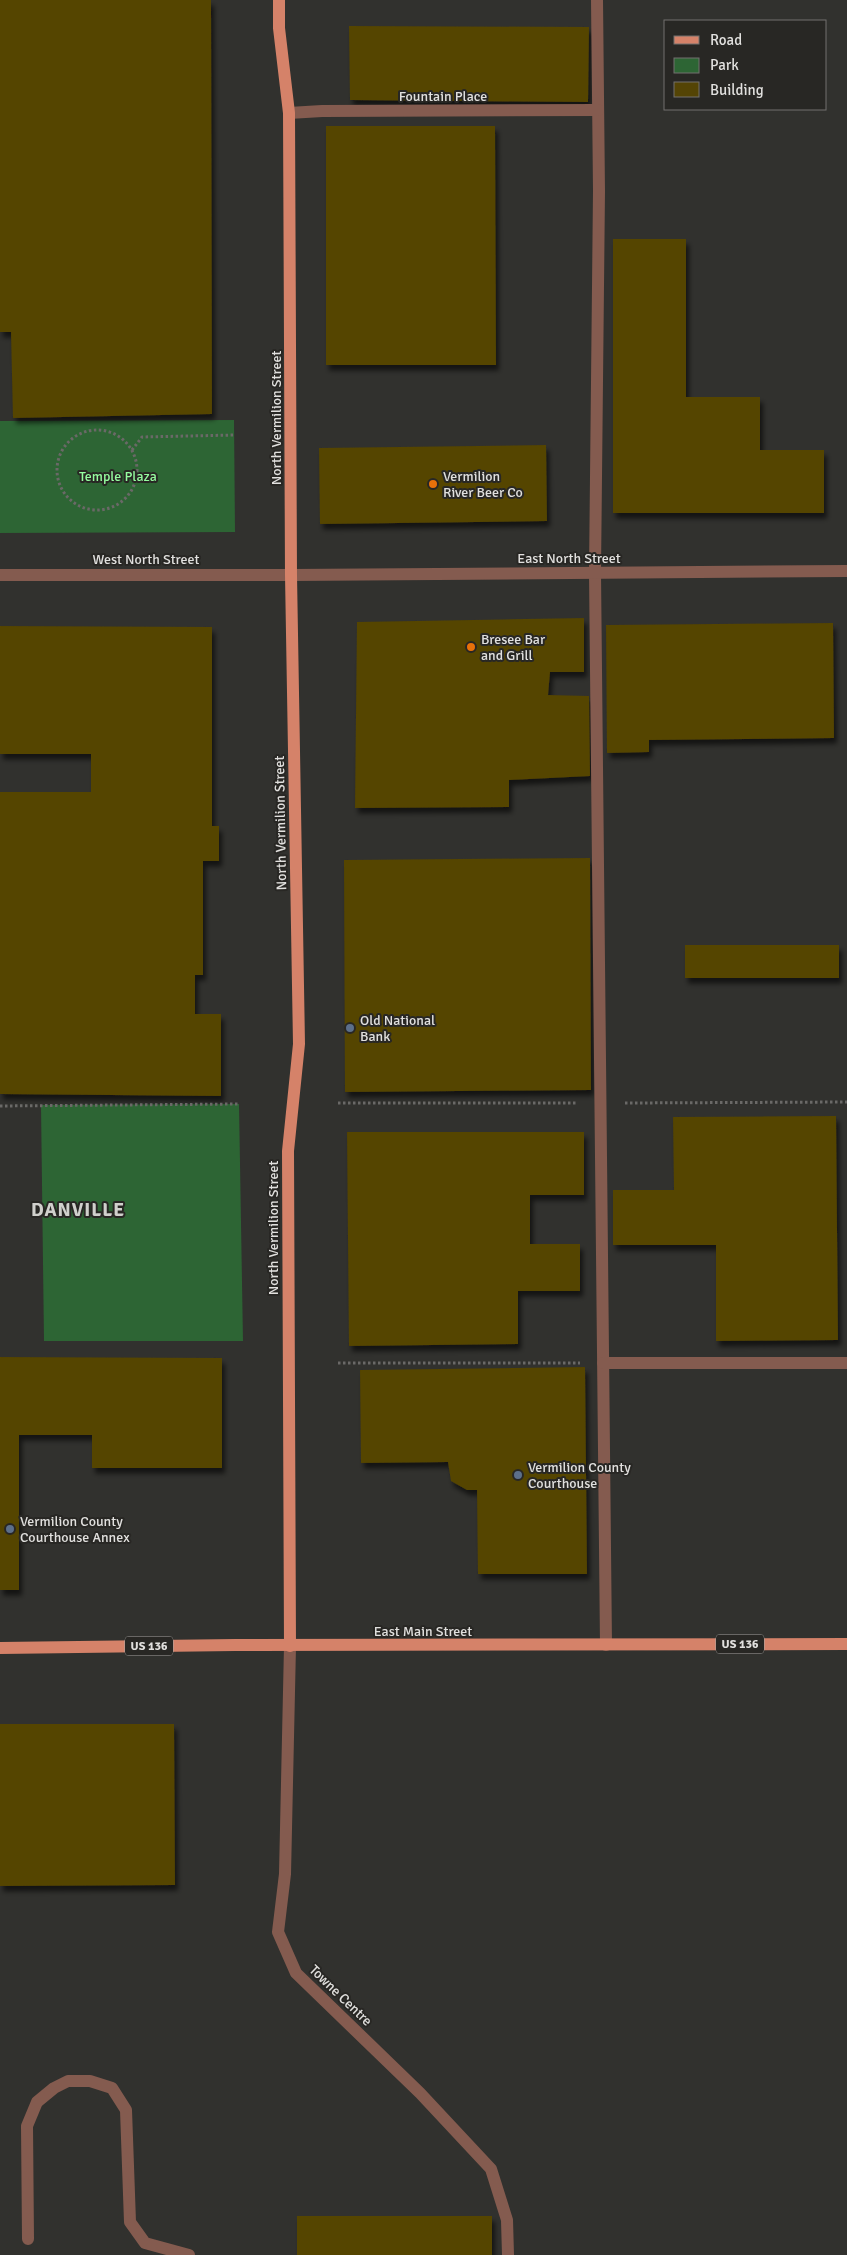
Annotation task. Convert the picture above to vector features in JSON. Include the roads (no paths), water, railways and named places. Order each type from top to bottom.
[{"type":"main road","name":"North Vermilion Street","points":[[279,0],[279,28],[289,113],[291,575],[299,1044],[288,1152],[290,1646]]},
{"type":"main road","name":"East Main Street","points":[[0,1648],[847,1644]]},
{"type":"street","points":[[597,0],[599,191],[594,572],[606,1645]]},
{"type":"street","name":"Fountain Place","points":[[289,113],[322,111],[598,110]]},
{"type":"street","name":"East North Street","points":[[291,575],[847,571]]},
{"type":"street","name":"West North Street","points":[[0,575],[291,575]]},
{"type":"street","points":[[603,1364],[847,1363]]},
{"type":"street","name":"Towne Centre","points":[[290,1646],[285,1874],[278,1932],[296,1973],[420,2093],[491,2169],[507,2220],[508,2255]]},
{"type":"street","points":[[28,2239],[27,2126],[37,2102],[54,2088],[68,2081],[90,2081],[112,2088],[126,2110],[130,2222],[145,2243],[189,2255]]},
{"type":"place","name":"Vermilion River Beer Co","points":[[433,484]]},
{"type":"place","name":"Bresee Bar and Grill","points":[[471,647]]},
{"type":"place","name":"Old National Bank","points":[[350,1028]]},
{"type":"place","name":"Vermilion County Courthouse","points":[[518,1475]]},
{"type":"place","name":"Vermilion County Courthouse Annex","points":[[10,1529]]},
{"type":"district","name":"DANVILLE","points":[[78,1209]]},
{"type":"park label","name":"Temple Plaza","points":[[118,476]]}]
